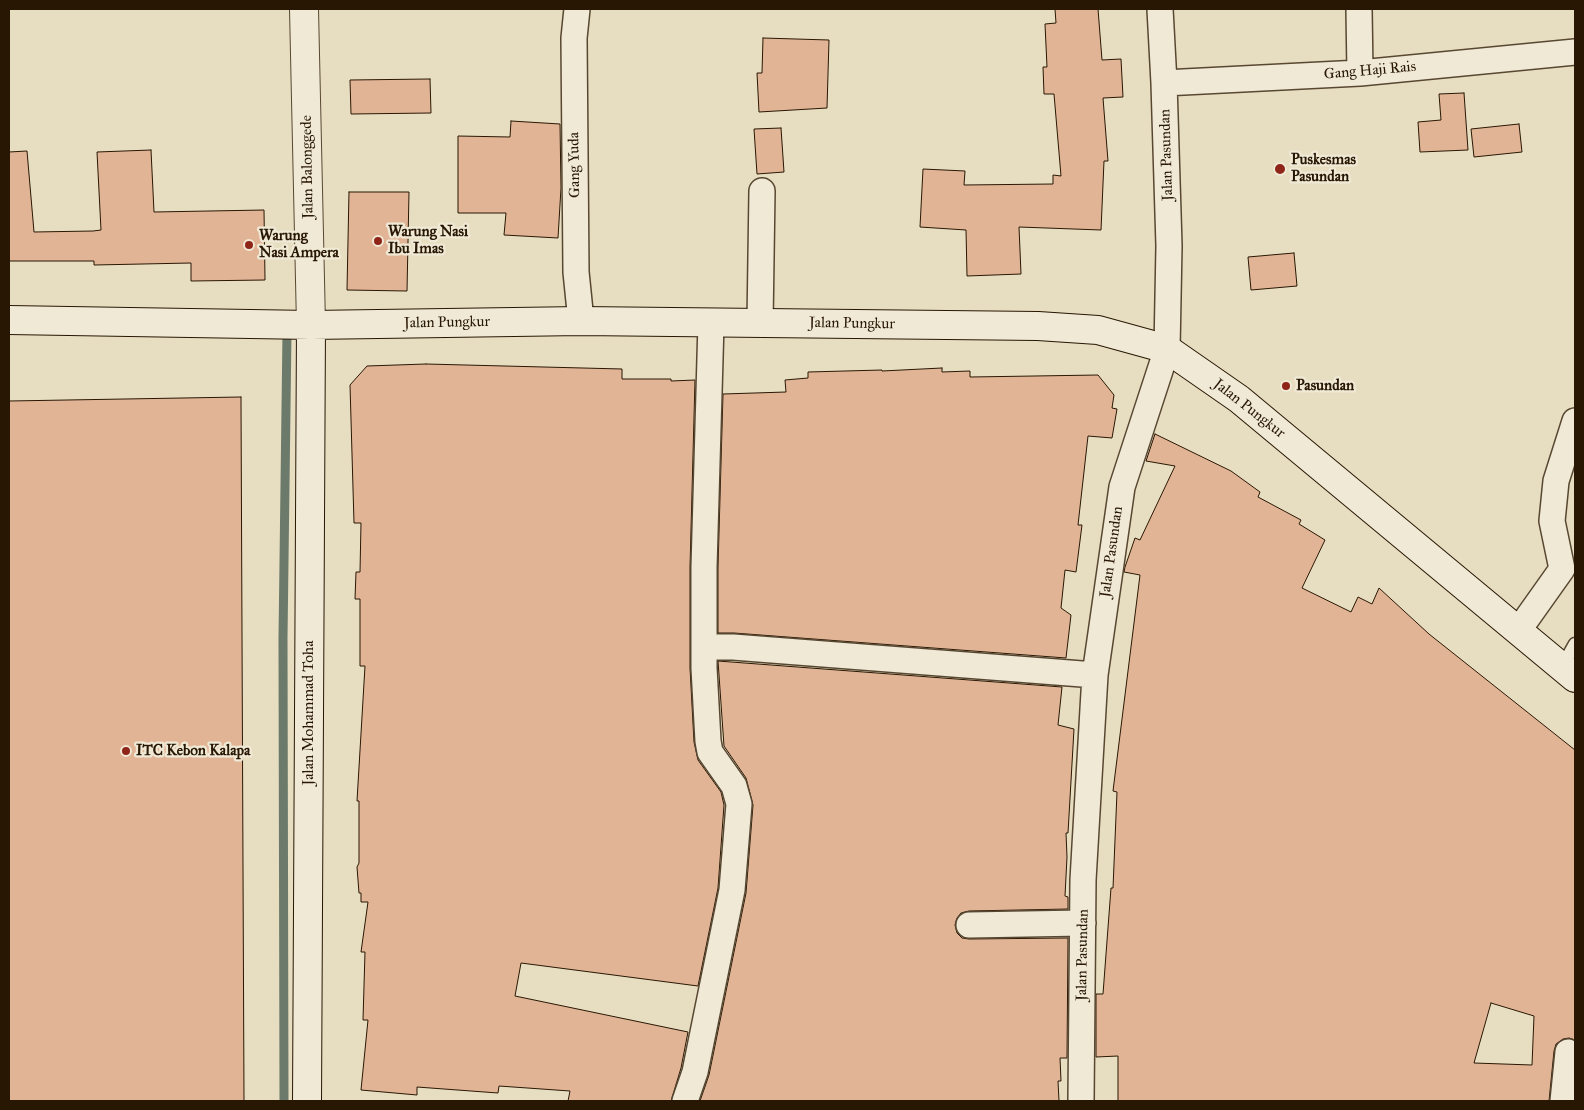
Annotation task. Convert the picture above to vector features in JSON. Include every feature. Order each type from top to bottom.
[{"type":"main road","name":"Jalan Balonggede","points":[[304,9],[311,325]]},
{"type":"main road","name":"Jalan Pungkur","points":[[9,320],[311,325],[581,321],[1038,326],[1098,330],[1167,349],[1239,399],[1569,672]]},
{"type":"main road","name":"Jalan Mohammad Toha","points":[[308,1101],[311,325]]},
{"type":"street","name":"Gang Yuda","points":[[577,9],[574,38],[576,272],[581,321]]},
{"type":"street","name":"Jalan Pasundan","points":[[1081,1101],[1084,880],[1095,675],[1122,487],[1167,349],[1169,246],[1160,9]]},
{"type":"street","points":[[1359,9],[1360,73]]},
{"type":"street","name":"Gang Haji Rais","points":[[1164,83],[1360,73],[1575,52]]},
{"type":"street","points":[[760,323],[762,191]]},
{"type":"street","points":[[685,1101],[695,1072],[732,890],[739,804],[734,786],[710,752],[708,741],[704,566],[710,323]]},
{"type":"street","points":[[1518,631],[1569,570],[1552,521],[1556,481],[1575,421]]},
{"type":"street","points":[[705,647],[733,647],[1095,675]]},
{"type":"street","points":[[969,926],[1083,923]]},
{"type":"street","points":[[1563,1101],[1568,1052]]},
{"type":"lane","points":[[1569,672],[1575,644]]},
{"type":"building","points":[[1055,9],[1098,9],[1102,60],[1121,59],[1123,97],[1103,98],[1108,161],[1104,161],[1101,230],[1019,227],[1021,274],[967,276],[966,230],[920,227],[923,169],[965,171],[964,185],[1053,184],[1053,175],[1061,176],[1054,94],[1044,94],[1043,67],[1047,67],[1045,24],[1056,23]]},
{"type":"building","points":[[763,38],[829,40],[827,108],[759,112],[757,73],[762,73]]},
{"type":"building","points":[[430,79],[431,113],[351,114],[350,80]]},
{"type":"building","points":[[1464,93],[1468,150],[1420,152],[1418,122],[1441,120],[1439,94]]},
{"type":"building","points":[[511,121],[560,124],[561,188],[558,238],[504,235],[506,213],[458,213],[458,136],[510,137]]},
{"type":"building","points":[[1519,124],[1522,152],[1474,157],[1471,129]]},
{"type":"building","points":[[781,128],[784,172],[757,174],[754,129]]},
{"type":"building","points":[[151,150],[154,212],[264,210],[265,280],[191,281],[191,263],[94,265],[94,261],[9,261],[9,152],[27,151],[34,232],[101,230],[97,152]]},
{"type":"building","name":"Warung Nasi Ibu Imas","points":[[349,192],[409,192],[407,291],[347,290]]},
{"type":"building","points":[[1294,253],[1297,286],[1251,290],[1248,257]]},
{"type":"building","points":[[426,364],[622,369],[622,379],[695,380],[690,567],[690,668],[694,742],[698,760],[721,792],[724,805],[718,888],[698,986],[521,963],[515,996],[688,1032],[681,1068],[671,1101],[568,1101],[570,1091],[499,1086],[498,1093],[417,1087],[417,1095],[361,1090],[368,1020],[363,1020],[365,952],[361,952],[368,902],[361,902],[361,893],[359,893],[357,867],[359,863],[359,801],[357,801],[365,666],[360,666],[360,599],[355,599],[356,572],[360,572],[361,523],[354,523],[350,385],[367,366]]},
{"type":"building","points":[[942,368],[942,372],[970,371],[970,377],[1098,375],[1114,395],[1112,408],[1117,409],[1112,438],[1088,436],[1078,525],[1082,525],[1076,572],[1065,570],[1061,608],[1071,615],[1066,658],[718,633],[723,394],[786,392],[785,380],[808,378],[808,372]]},
{"type":"building","name":"ITC Kebon Kalapa","points":[[241,397],[244,1101],[9,1101],[9,401]]},
{"type":"building","points":[[1155,434],[1231,471],[1260,492],[1258,497],[1301,520],[1299,524],[1325,540],[1302,588],[1351,612],[1358,597],[1372,604],[1379,588],[1429,634],[1575,750],[1575,1040],[1563,1039],[1556,1044],[1549,1101],[1118,1101],[1118,1056],[1096,1057],[1096,994],[1103,994],[1111,888],[1113,888],[1117,792],[1113,791],[1140,575],[1124,572],[1135,538],[1140,540],[1175,466],[1146,461]],"holes":[[[1491,1003],[1534,1016],[1532,1065],[1474,1063]]]},
{"type":"building","points":[[718,661],[1062,687],[1058,725],[1074,729],[1068,833],[1066,833],[1065,896],[1068,897],[1068,909],[969,911],[961,913],[955,925],[957,933],[962,938],[969,939],[1068,938],[1067,1058],[1060,1058],[1061,1081],[1058,1081],[1059,1101],[700,1101],[709,1075],[746,893],[753,805],[746,778],[724,746]]},
{"type":"waterway","points":[[284,332],[287,332],[283,638],[284,1101]]},
{"type":"place","name":"Puskesmas Pasundan","points":[[1280,169]]},
{"type":"place","name":"Warung Nasi Ibu Imas","points":[[378,241]]},
{"type":"place","name":"Warung Nasi Ampera","points":[[249,245]]},
{"type":"place","name":"Pasundan","points":[[1286,386]]},
{"type":"place","name":"ITC Kebon Kalapa","points":[[126,751]]}]
